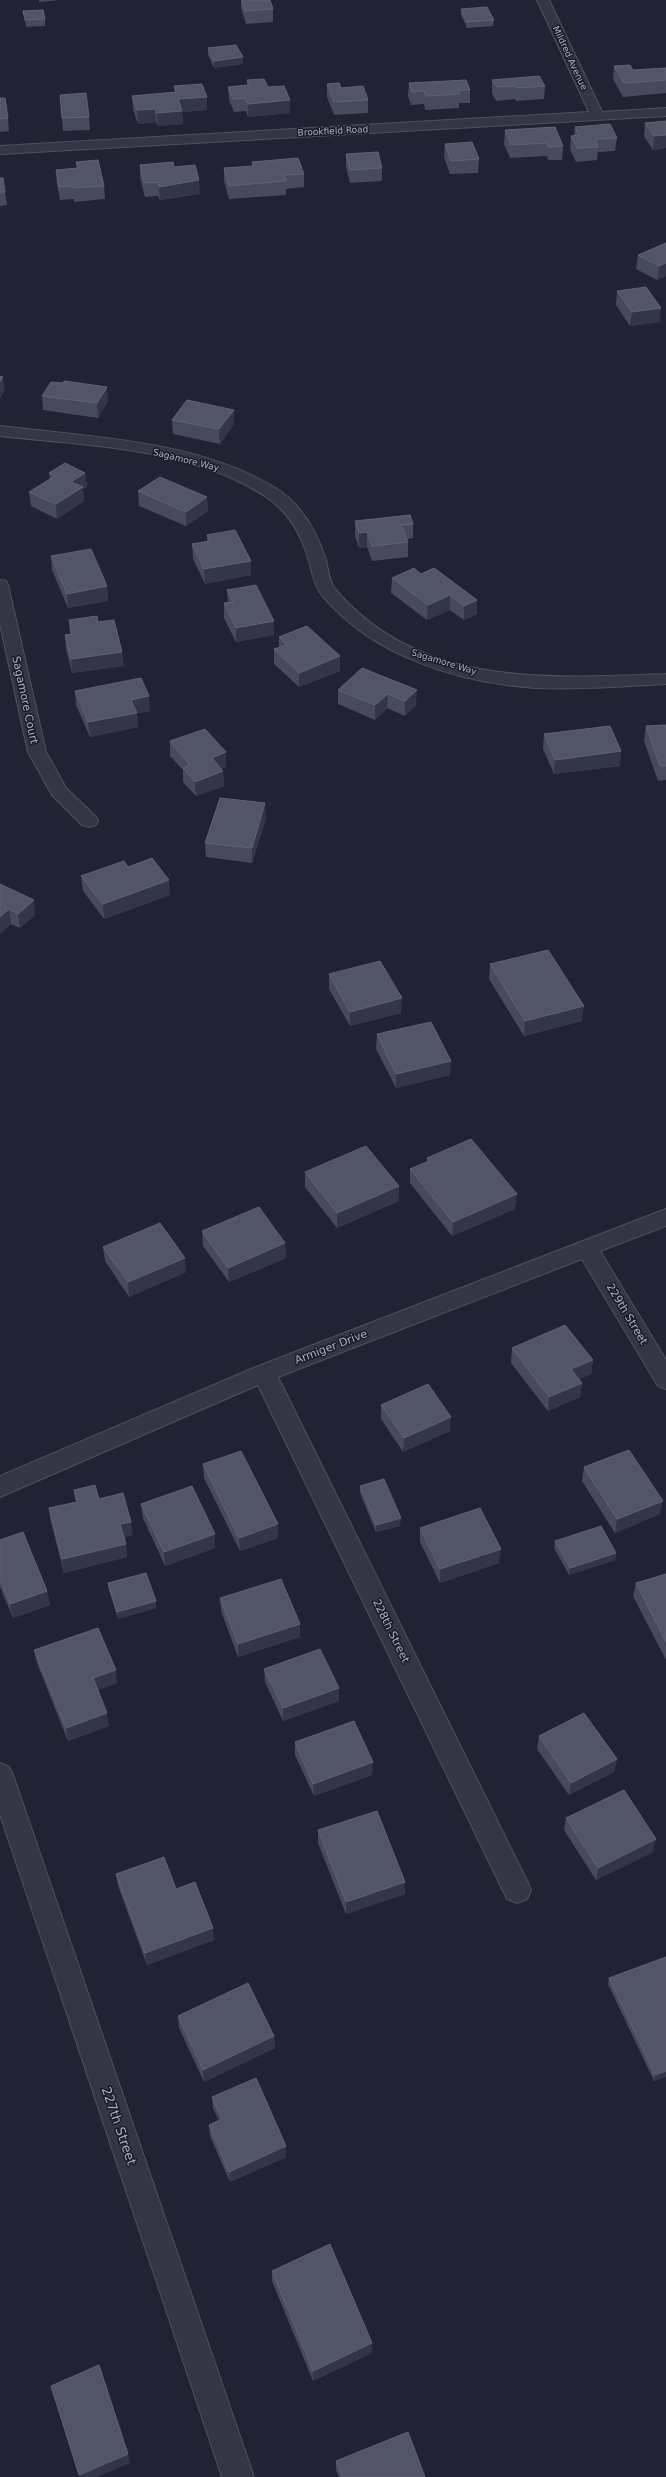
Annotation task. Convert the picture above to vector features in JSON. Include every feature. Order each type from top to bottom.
[{"type":"street","name":"Mildred Avenue","points":[[543,0],[597,116]]},
{"type":"street","name":"Brookfield Road","points":[[0,150],[666,112]]},
{"type":"street","name":"Sagamore Way","points":[[1,434],[137,448],[192,460],[240,476],[272,493],[290,508],[305,526],[315,552],[326,590],[377,634],[412,653],[502,679],[554,683],[666,679]]},
{"type":"street","name":"Sagamore Court","points":[[0,585],[37,752],[59,791],[89,821]]},
{"type":"street","name":"Armiger Drive","points":[[0,1487],[264,1373],[666,1217]]},
{"type":"street","name":"229th Street","points":[[587,1248],[666,1380]]},
{"type":"street","name":"228th Street","points":[[264,1373],[517,1890]]},
{"type":"street","name":"227th Street","points":[[0,1775],[238,2477]]},
{"type":"building","points":[[242,0],[270,0],[273,9],[245,11]]},
{"type":"building","points":[[487,7],[494,20],[467,22],[461,9]]},
{"type":"building","points":[[43,10],[45,19],[25,20],[23,11]]},
{"type":"building","points":[[236,45],[243,57],[214,61],[208,48]]},
{"type":"building","points":[[630,65],[633,70],[666,68],[666,80],[624,83],[614,66]]},
{"type":"building","points":[[539,76],[545,86],[517,88],[516,86],[497,87],[492,80]]},
{"type":"building","points":[[264,79],[268,87],[284,86],[290,100],[248,104],[245,98],[233,99],[228,87],[249,85],[247,80]]},
{"type":"building","points":[[466,80],[470,90],[458,90],[460,94],[426,96],[424,91],[412,92],[409,83]]},
{"type":"building","points":[[339,83],[341,88],[363,86],[368,100],[334,102],[327,84]]},
{"type":"building","points":[[202,84],[207,97],[178,99],[182,111],[157,113],[155,109],[137,110],[132,96],[176,92],[174,86]]},
{"type":"building","points":[[86,93],[89,117],[62,118],[60,95]]},
{"type":"building","points":[[0,98],[5,98],[8,118],[0,119]]},
{"type":"building","points":[[666,121],[666,135],[654,136],[645,123]]},
{"type":"building","points":[[610,124],[617,138],[595,139],[598,147],[577,148],[571,136],[579,135],[575,127]]},
{"type":"building","points":[[555,127],[563,146],[549,147],[547,143],[511,145],[505,130]]},
{"type":"building","points":[[472,142],[479,159],[451,161],[445,144]]},
{"type":"building","points":[[378,152],[382,168],[350,170],[346,154]]},
{"type":"building","points":[[298,158],[304,174],[284,175],[286,181],[229,186],[224,168],[254,166],[252,162]]},
{"type":"building","points":[[98,160],[104,186],[73,188],[73,186],[59,187],[56,170],[78,168],[76,162]]},
{"type":"building","points":[[173,162],[174,167],[195,165],[199,180],[159,187],[158,182],[144,183],[140,165]]},
{"type":"building","points":[[0,178],[3,178],[5,192],[0,192]]},
{"type":"building","points":[[666,243],[666,263],[659,266],[638,255]]},
{"type":"building","points":[[646,287],[661,308],[632,312],[617,291]]},
{"type":"building","points":[[64,381],[107,387],[97,403],[42,396],[51,382],[63,383]]},
{"type":"building","points":[[187,400],[234,410],[219,429],[172,420]]},
{"type":"building","points":[[65,463],[85,473],[71,482],[83,487],[56,504],[29,492],[55,476],[49,473]]},
{"type":"building","points":[[160,477],[207,497],[186,512],[138,491]]},
{"type":"building","points":[[410,515],[413,524],[401,525],[408,542],[372,546],[367,532],[359,533],[355,521]]},
{"type":"building","points":[[235,530],[251,561],[204,569],[192,544],[210,541],[207,535]]},
{"type":"building","points":[[91,549],[107,586],[67,594],[51,556]]},
{"type":"building","points":[[414,568],[421,574],[434,568],[477,600],[464,606],[450,595],[428,605],[392,578]]},
{"type":"building","points":[[256,585],[274,621],[236,628],[224,603],[233,602],[227,590]]},
{"type":"building","points":[[97,616],[98,622],[114,620],[122,652],[71,659],[65,635],[72,634],[69,620]]},
{"type":"building","points":[[307,626],[340,656],[299,673],[274,649],[287,645],[279,637]]},
{"type":"building","points":[[362,668],[417,690],[405,701],[388,694],[375,705],[338,690]]},
{"type":"building","points":[[141,678],[149,696],[131,700],[137,713],[88,722],[75,691]]},
{"type":"building","points":[[666,725],[666,766],[660,766],[646,726]]},
{"type":"building","points":[[610,726],[621,751],[555,760],[544,734]]},
{"type":"building","points":[[205,729],[226,752],[212,758],[223,771],[195,782],[183,768],[190,765],[170,741]]},
{"type":"building","points":[[220,798],[265,803],[252,848],[205,843]]},
{"type":"building","points":[[152,858],[169,880],[103,904],[81,876],[124,861],[128,867]]},
{"type":"building","points":[[0,884],[34,900],[18,914],[9,909],[0,917]]},
{"type":"building","points":[[548,950],[584,1006],[525,1021],[490,964]]},
{"type":"building","points":[[380,961],[402,998],[350,1012],[329,974]]},
{"type":"building","points":[[431,1022],[451,1061],[396,1074],[377,1034]]},
{"type":"building","points":[[471,1139],[517,1194],[453,1222],[410,1169],[429,1161],[427,1158]]},
{"type":"building","points":[[366,1146],[399,1186],[337,1213],[305,1172]]},
{"type":"building","points":[[259,1207],[285,1243],[228,1268],[202,1231]]},
{"type":"building","points":[[160,1223],[185,1258],[128,1282],[103,1247]]},
{"type":"building","points":[[565,1325],[593,1360],[571,1369],[582,1383],[549,1397],[512,1348]]},
{"type":"building","points":[[428,1384],[451,1417],[404,1438],[381,1405]]},
{"type":"building","points":[[629,1450],[663,1501],[617,1519],[584,1467]]},
{"type":"building","points":[[241,1451],[278,1524],[239,1538],[203,1464]]},
{"type":"building","points":[[384,1479],[401,1518],[376,1525],[360,1486]]},
{"type":"building","points":[[95,1485],[99,1499],[123,1493],[131,1522],[120,1524],[126,1544],[62,1559],[49,1508],[77,1502],[74,1490]]},
{"type":"building","points":[[192,1486],[215,1534],[164,1552],[141,1504]]},
{"type":"building","points":[[480,1508],[501,1549],[440,1569],[420,1528]]},
{"type":"building","points":[[601,1526],[616,1553],[570,1568],[555,1541]]},
{"type":"building","points":[[23,1532],[47,1591],[10,1604],[0,1579],[0,1540]]},
{"type":"building","points":[[146,1573],[156,1601],[117,1612],[108,1583]]},
{"type":"building","points":[[666,1574],[666,1642],[636,1583]]},
{"type":"building","points":[[281,1579],[300,1624],[238,1644],[220,1598]]},
{"type":"building","points":[[98,1628],[116,1670],[93,1678],[107,1713],[66,1728],[34,1650]]},
{"type":"building","points":[[320,1649],[339,1688],[283,1708],[264,1669]]},
{"type":"building","points":[[584,1713],[617,1759],[571,1783],[539,1736]]},
{"type":"building","points":[[354,1721],[373,1762],[313,1784],[295,1742]]},
{"type":"building","points":[[624,1790],[656,1839],[598,1868],[566,1818]]},
{"type":"building","points":[[377,1811],[405,1882],[346,1902],[318,1830]]},
{"type":"building","points":[[164,1857],[176,1889],[195,1882],[213,1928],[145,1953],[116,1874]]},
{"type":"building","points":[[666,1957],[666,2071],[655,2075],[609,1978]]},
{"type":"building","points":[[248,1983],[274,2036],[203,2070],[178,2016]]},
{"type":"building","points":[[256,2078],[286,2146],[229,2172],[209,2125],[222,2119],[212,2097]]},
{"type":"building","points":[[330,2244],[372,2343],[313,2371],[272,2271]]},
{"type":"building","points":[[99,2365],[128,2454],[79,2475],[51,2386]]},
{"type":"building","points":[[408,2432],[425,2477],[342,2477],[336,2461]]}]
